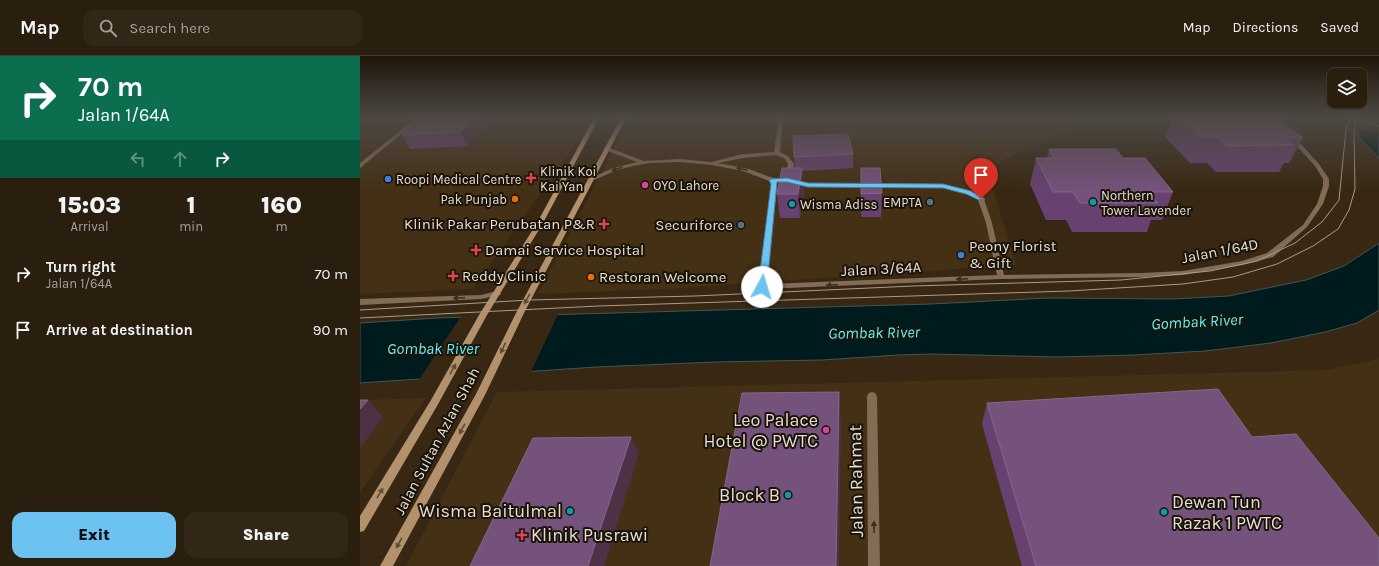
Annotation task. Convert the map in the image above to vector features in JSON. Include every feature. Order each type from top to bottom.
[{"type":"main road","name":"Jalan Sultan Azlan Shah","points":[[360,527],[434,403],[483,316],[540,223],[584,142]]},
{"type":"main road","name":"Jalan Sultan Azlan Shah","points":[[386,566],[480,395],[520,312],[611,142]]},
{"type":"street","points":[[360,166],[390,142]]},
{"type":"street","points":[[777,153],[778,142]]},
{"type":"street","name":"Jalan 1/64D","points":[[1001,277],[1182,273],[1243,263],[1270,255],[1305,226],[1320,204],[1326,186],[1326,179],[1317,164],[1296,142]]},
{"type":"street","points":[[607,149],[644,162]]},
{"type":"street","points":[[710,163],[743,156],[777,153],[786,157],[791,164],[787,180]]},
{"type":"street","points":[[592,178],[616,168],[644,162],[690,160],[747,170],[772,180],[787,180],[808,185],[943,186],[969,192],[981,199],[1001,277]]},
{"type":"street","name":"Jalan 3/64A","points":[[772,180],[774,184],[762,287],[1001,277]]},
{"type":"street","points":[[360,302],[481,297],[497,293]]},
{"type":"street","name":"Jalan Rahmat","points":[[872,396],[874,566]]},
{"type":"shaded area","points":[[360,142],[577,142],[473,289],[360,294]]},
{"type":"shaded area","points":[[618,142],[1045,142],[1003,160],[989,175],[1016,265],[665,289],[538,294]]},
{"type":"shaded area","points":[[1379,359],[1379,566],[406,566],[497,392],[1325,370]]},
{"type":"shaded area","points":[[426,398],[360,492],[360,400]]},
{"type":"water","points":[[1363,142],[1379,142],[1379,158]]},
{"type":"water","name":"Gombak River","points":[[1379,243],[1379,310],[1357,323],[1325,332],[1271,343],[1205,351],[1133,355],[1058,357],[932,354],[898,355],[822,360],[715,362],[596,367],[360,383],[360,323],[437,318],[931,304],[1048,298],[1173,299],[1229,296],[1306,280],[1344,266]]},
{"type":"pier","points":[[559,312],[530,374],[418,381],[462,315]]},
{"type":"building","points":[[793,142],[850,142],[853,154],[794,157]]},
{"type":"building","points":[[1223,142],[1289,142],[1293,145],[1227,146]]},
{"type":"building","points":[[1049,149],[1116,149],[1123,158],[1145,158],[1173,192],[1149,192],[1158,203],[1080,203],[1073,192],[1053,192],[1036,158],[1054,158]]},
{"type":"building","points":[[782,168],[802,168],[798,194],[777,194]]},
{"type":"building","points":[[861,168],[880,168],[882,193],[861,194]]},
{"type":"building","name":"Dewan Tun Razak 1 PWTC","points":[[1218,389],[1252,437],[1296,434],[1379,538],[1379,566],[1036,566],[987,403]]},
{"type":"building","name":"Block B","points":[[839,392],[836,566],[710,566],[742,393]]},
{"type":"building","points":[[360,400],[368,400],[360,409]]},
{"type":"building","name":"Wisma Baitulmal","points":[[631,437],[588,566],[470,566],[533,438]]},
{"type":"tram line","points":[[360,310],[529,300],[695,296],[913,286],[1121,280],[1210,271],[1257,261],[1295,243],[1322,222],[1339,200],[1345,142]]},
{"type":"tram line","points":[[360,318],[598,306],[1069,291],[1183,284],[1233,277],[1277,264],[1313,246],[1338,229],[1349,210],[1355,189],[1354,142]]},
{"type":"place","name":"Klinik Koi Kai Yan","points":[[531,178]]},
{"type":"place","name":"Roopi Medical Centre","points":[[388,179]]},
{"type":"place","name":"OYO Lahore","points":[[645,185]]},
{"type":"place","name":"Pak Punjab","points":[[515,199]]},
{"type":"place","name":"EMPTA","points":[[930,202]]},
{"type":"place","name":"Northern Tower Lavender","points":[[1093,202]]},
{"type":"place","name":"Wisma Adiss","points":[[792,204]]},
{"type":"place","name":"Klinik Pakar Perubatan P&R","points":[[604,224]]},
{"type":"place","name":"Securiforce","points":[[741,225]]},
{"type":"place","name":"Damai Service Hospital","points":[[476,250]]},
{"type":"place","name":"Peony Florist & Gift","points":[[961,255]]},
{"type":"place","name":"Reddy Clinic","points":[[453,276]]},
{"type":"place","name":"Restoran Welcome","points":[[591,277]]},
{"type":"place","name":"Leo Palace Hotel @ PWTC","points":[[826,430]]},
{"type":"place","name":"Block B","points":[[788,495]]},
{"type":"place","name":"Wisma Baitulmal","points":[[570,511]]},
{"type":"place","name":"Dewan Tun Razak 1 PWTC","points":[[1164,512]]},
{"type":"place","name":"Klinik Pusrawi","points":[[522,535]]},
{"type":"route","points":[[762,287],[774,184],[772,180],[787,180],[808,185],[943,186],[969,192],[981,199]]}]
